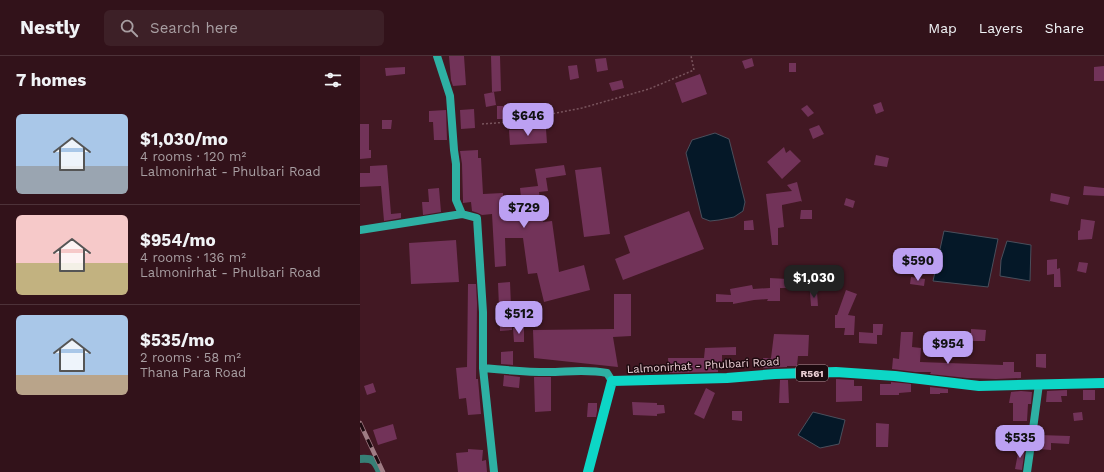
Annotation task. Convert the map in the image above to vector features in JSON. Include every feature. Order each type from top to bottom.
[{"type":"main road","name":"Lalmonirhat - Phulbari Road","points":[[588,472],[612,382],[836,372],[895,376],[979,386],[1104,383]]},
{"type":"street","points":[[437,56],[450,96],[456,164],[456,200],[462,214]]},
{"type":"street","points":[[360,230],[462,214],[477,218],[482,312],[482,368],[494,472]]},
{"type":"street","points":[[482,368],[547,372],[598,371],[607,373],[612,382]]},
{"type":"street","points":[[1027,472],[1039,384]]},
{"type":"street","points":[[360,459],[370,458],[375,462],[380,472]]},
{"type":"path","points":[[482,124],[510,122],[582,108],[649,89],[694,70],[691,56]]},
{"type":"water","points":[[715,133],[729,139],[745,202],[743,211],[734,217],[710,221],[702,218],[686,153],[692,140]]},
{"type":"water","points":[[944,231],[998,239],[988,287],[933,281]]},
{"type":"water","points":[[1007,241],[1031,245],[1030,281],[1000,276],[1001,260]]},
{"type":"water","points":[[813,412],[845,420],[839,444],[820,448],[798,435]]},
{"type":"building","points":[[449,56],[464,56],[466,85],[453,86]]},
{"type":"building","points":[[491,56],[500,56],[501,91],[492,92]]},
{"type":"building","points":[[606,58],[608,70],[597,72],[595,59]]},
{"type":"building","points":[[752,58],[754,66],[745,69],[742,61]]},
{"type":"building","points":[[789,63],[796,63],[796,72],[789,72]]},
{"type":"building","points":[[577,65],[579,78],[570,80],[568,66]]},
{"type":"building","points":[[1104,66],[1104,81],[1094,81],[1094,67]]},
{"type":"building","points":[[405,67],[405,74],[386,76],[385,68]]},
{"type":"building","points":[[700,74],[707,94],[682,103],[675,83]]},
{"type":"building","points":[[622,80],[624,88],[612,91],[609,83]]},
{"type":"building","points":[[494,92],[496,105],[486,107],[484,94]]},
{"type":"building","points":[[881,102],[884,111],[876,114],[873,105]]},
{"type":"building","points":[[807,105],[814,113],[808,117],[801,109]]},
{"type":"building","points":[[497,106],[505,106],[505,119],[497,119]]},
{"type":"building","points":[[474,109],[475,128],[461,129],[460,110]]},
{"type":"building","points":[[446,110],[447,140],[434,140],[433,122],[429,122],[429,111]]},
{"type":"building","points":[[382,120],[392,120],[391,129],[382,129]]},
{"type":"building","points":[[360,124],[369,124],[369,150],[371,150],[371,158],[360,159]]},
{"type":"building","points":[[819,125],[824,134],[813,139],[809,129]]},
{"type":"building","points":[[546,129],[547,143],[510,145],[509,130]]},
{"type":"building","points":[[784,147],[786,153],[790,150],[801,161],[782,179],[767,162]]},
{"type":"building","points":[[478,150],[478,158],[481,158],[483,194],[503,193],[504,217],[523,217],[520,188],[538,186],[535,169],[564,165],[566,175],[546,178],[548,191],[539,192],[543,222],[552,221],[559,272],[584,265],[590,290],[544,302],[537,273],[528,274],[523,238],[505,238],[506,266],[495,267],[492,214],[482,215],[472,211],[471,202],[463,203],[462,164],[460,151]]},
{"type":"building","points":[[876,155],[889,158],[887,167],[874,165]]},
{"type":"building","points":[[387,165],[391,214],[401,213],[401,218],[384,221],[381,186],[360,187],[360,173],[370,173],[370,166]]},
{"type":"building","points":[[601,167],[610,234],[584,237],[575,170]]},
{"type":"building","points":[[797,182],[802,202],[782,205],[784,227],[778,228],[778,245],[772,245],[766,194],[792,191],[787,185]]},
{"type":"building","points":[[1084,186],[1104,188],[1104,196],[1083,195]]},
{"type":"building","points":[[439,188],[441,212],[423,215],[422,202],[429,202],[428,189]]},
{"type":"building","points":[[1051,193],[1070,197],[1068,205],[1050,201]]},
{"type":"building","points":[[846,198],[855,201],[853,208],[844,205]]},
{"type":"building","points":[[801,210],[812,210],[812,219],[800,219]]},
{"type":"building","points":[[689,211],[704,249],[623,280],[615,259],[630,253],[624,236]]},
{"type":"building","points":[[1081,219],[1095,221],[1092,239],[1078,240],[1078,231],[1080,230]]},
{"type":"building","points":[[753,220],[754,230],[744,230],[744,221]]},
{"type":"building","points":[[456,240],[459,282],[411,284],[409,243]]},
{"type":"building","points":[[1057,259],[1057,269],[1060,268],[1061,287],[1054,287],[1054,274],[1047,275],[1047,260]]},
{"type":"building","points":[[1079,262],[1088,263],[1086,273],[1077,271]]},
{"type":"building","points":[[911,277],[925,279],[924,286],[910,284]]},
{"type":"building","points":[[770,278],[787,279],[787,288],[780,288],[780,301],[767,301],[768,299],[733,304],[733,302],[716,302],[716,294],[731,295],[730,289],[752,285],[753,289],[770,288]]},
{"type":"building","points":[[510,282],[512,330],[500,331],[498,283]]},
{"type":"building","points":[[468,284],[476,284],[476,379],[478,379],[481,414],[468,415],[466,398],[459,399],[456,368],[467,367]]},
{"type":"building","points":[[846,290],[857,294],[848,315],[855,316],[854,335],[844,335],[845,328],[835,328],[835,315],[837,315]]},
{"type":"building","points":[[810,292],[817,292],[818,306],[811,306]]},
{"type":"building","points":[[614,294],[631,294],[631,336],[613,337],[618,367],[534,358],[533,330],[614,329]]},
{"type":"building","points":[[873,324],[883,324],[882,335],[877,335],[877,344],[859,343],[859,332],[873,333]]},
{"type":"building","points":[[524,327],[524,342],[514,342],[513,328]]},
{"type":"building","points":[[971,329],[986,330],[985,341],[971,341]]},
{"type":"building","points":[[901,332],[913,332],[912,347],[921,348],[920,362],[1003,365],[1003,362],[1014,362],[1014,372],[1021,372],[1021,378],[967,378],[930,374],[931,372],[915,372],[892,369],[893,358],[899,359]]},
{"type":"building","points":[[774,334],[809,335],[808,356],[798,356],[797,366],[763,368],[763,358],[771,358]]},
{"type":"building","points":[[736,347],[736,355],[722,355],[722,362],[718,362],[718,372],[669,373],[668,358],[704,358],[705,348]]},
{"type":"building","points":[[513,351],[513,365],[501,364],[501,352]]},
{"type":"building","points":[[1036,354],[1046,354],[1046,368],[1036,367]]},
{"type":"building","points":[[504,375],[520,377],[519,388],[503,386]]},
{"type":"building","points":[[534,377],[551,377],[551,411],[535,412]]},
{"type":"building","points":[[836,379],[854,380],[854,386],[862,386],[862,401],[836,402]]},
{"type":"building","points":[[780,380],[788,380],[789,403],[779,403]]},
{"type":"building","points":[[891,382],[911,384],[911,392],[899,393],[899,395],[880,395],[880,384],[891,384]]},
{"type":"building","points":[[373,383],[376,392],[367,395],[364,386]]},
{"type":"building","points":[[930,387],[948,389],[948,393],[930,394]]},
{"type":"building","points":[[706,388],[715,393],[704,419],[694,414]]},
{"type":"building","points":[[1067,390],[1067,396],[1061,396],[1062,402],[1046,402],[1047,391]]},
{"type":"building","points":[[1083,390],[1095,390],[1095,400],[1083,400]]},
{"type":"building","points":[[1011,392],[1032,392],[1031,404],[1028,404],[1027,421],[1013,421],[1013,403],[1009,403]]},
{"type":"building","points":[[632,402],[657,403],[657,405],[664,405],[665,413],[657,414],[657,416],[633,415]]},
{"type":"building","points":[[588,403],[597,403],[596,417],[587,417]]},
{"type":"building","points":[[732,411],[742,411],[742,421],[732,420]]},
{"type":"building","points":[[1082,412],[1083,420],[1074,421],[1073,413]]},
{"type":"building","points":[[876,423],[889,424],[888,447],[876,447]]},
{"type":"building","points":[[393,424],[397,439],[378,445],[373,430]]},
{"type":"building","points":[[1039,435],[1070,436],[1069,444],[1051,443],[1051,450],[1039,449]]},
{"type":"building","points":[[1019,448],[1025,448],[1022,470],[1015,469]]},
{"type":"building","points":[[468,449],[483,450],[482,461],[486,460],[487,472],[458,472],[456,453],[468,452]]},
{"type":"railway","points":[[360,423],[383,472]]}]
